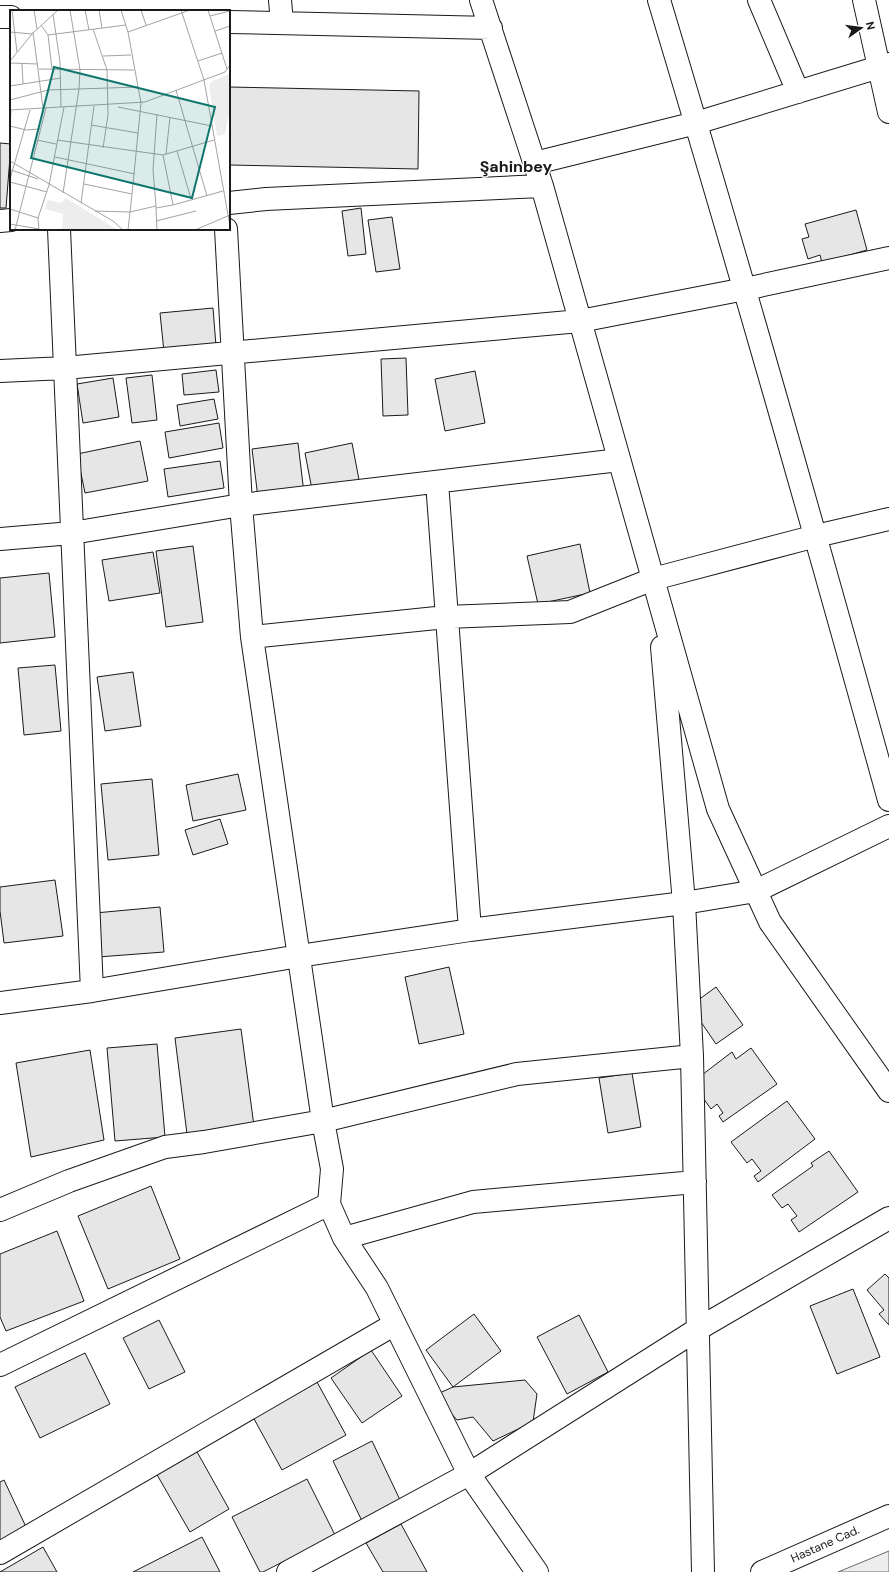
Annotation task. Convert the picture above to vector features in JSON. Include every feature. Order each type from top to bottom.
[{"type":"street","points":[[280,0],[282,24]]},
{"type":"street","points":[[481,0],[542,186],[718,809],[770,922],[889,1091]]},
{"type":"street","points":[[659,0],[745,289],[816,536],[889,800]]},
{"type":"street","points":[[759,0],[798,92]]},
{"type":"street","points":[[864,0],[884,66],[889,112]]},
{"type":"street","points":[[230,22],[491,28]]},
{"type":"street","points":[[535,163],[696,123],[884,66]]},
{"type":"street","points":[[230,202],[542,186]]},
{"type":"street","points":[[0,221],[10,220]]},
{"type":"street","points":[[59,230],[92,991]]},
{"type":"street","points":[[226,230],[241,505],[252,637],[323,1121],[332,1169],[329,1204],[344,1238],[377,1288],[469,1474],[537,1572]]},
{"type":"street","points":[[0,371],[64,368],[580,321],[745,289],[889,258]]},
{"type":"street","points":[[0,539],[72,533],[241,505],[619,460]]},
{"type":"street","points":[[437,482],[470,930]]},
{"type":"street","points":[[252,637],[446,617],[570,612],[816,536],[889,519]]},
{"type":"street","points":[[655,586],[684,903],[692,1056],[703,1572]]},
{"type":"street","points":[[0,1003],[92,991],[299,956],[470,930],[684,903],[756,890],[889,826]]},
{"type":"street","points":[[0,1210],[69,1181],[165,1147],[204,1142],[323,1121],[517,1074],[692,1056]]},
{"type":"street","points":[[344,1238],[473,1202],[695,1182]]},
{"type":"street","points":[[0,1365],[329,1204]]},
{"type":"street","points":[[288,1572],[469,1474],[698,1329],[889,1218]]},
{"type":"street","points":[[0,1553],[395,1324]]},
{"type":"street","name":"Hastane Cad.","points":[[762,1572],[889,1516]]},
{"type":"shaded area","points":[[889,1551],[889,1572],[838,1572]]},
{"type":"building","points":[[230,87],[419,91],[418,169],[230,165]]},
{"type":"building","points":[[0,143],[10,144],[10,157],[6,208],[0,208]]},
{"type":"building","points":[[361,208],[366,254],[348,256],[342,211]]},
{"type":"building","points":[[856,210],[867,250],[822,263],[820,255],[808,259],[802,239],[809,237],[805,224]]},
{"type":"building","points":[[392,217],[400,269],[376,272],[368,220]]},
{"type":"building","points":[[213,308],[216,346],[164,352],[160,313]]},
{"type":"building","points":[[406,358],[408,415],[383,416],[381,359]]},
{"type":"building","points":[[216,370],[219,392],[184,395],[182,374]]},
{"type":"building","points":[[475,371],[485,423],[445,431],[435,379]]},
{"type":"building","points":[[152,375],[157,420],[132,423],[126,378]]},
{"type":"building","points":[[113,378],[119,417],[83,423],[77,384]]},
{"type":"building","points":[[214,399],[218,419],[180,426],[177,405]]},
{"type":"building","points":[[219,423],[223,448],[169,458],[165,432]]},
{"type":"building","points":[[140,441],[148,481],[85,493],[77,454]]},
{"type":"building","points":[[298,443],[304,493],[258,498],[252,449]]},
{"type":"building","points":[[352,443],[360,485],[313,495],[305,453]]},
{"type":"building","points":[[220,461],[224,488],[168,497],[164,469]]},
{"type":"building","points":[[580,544],[590,593],[538,604],[527,556]]},
{"type":"building","points":[[193,546],[203,622],[166,627],[156,551]]},
{"type":"building","points":[[153,552],[160,593],[109,601],[102,560]]},
{"type":"building","points":[[49,573],[55,637],[0,643],[0,578]]},
{"type":"building","points":[[55,665],[61,731],[24,735],[18,668]]},
{"type":"building","points":[[133,672],[141,726],[105,731],[97,677]]},
{"type":"building","points":[[238,774],[246,810],[193,821],[186,785]]},
{"type":"building","points":[[152,779],[159,855],[108,860],[101,784]]},
{"type":"building","points":[[220,819],[228,844],[193,855],[185,830]]},
{"type":"building","points":[[55,880],[63,936],[4,943],[0,911],[0,887]]},
{"type":"building","points":[[160,907],[164,952],[98,957],[95,913]]},
{"type":"building","points":[[449,967],[464,1034],[419,1044],[405,977]]},
{"type":"building","points":[[716,987],[743,1025],[716,1044],[690,1006]]},
{"type":"building","points":[[241,1029],[254,1126],[187,1134],[175,1038]]},
{"type":"building","points":[[157,1044],[165,1137],[115,1141],[107,1048]]},
{"type":"building","points":[[751,1048],[777,1084],[723,1122],[719,1116],[723,1113],[717,1104],[711,1109],[698,1091],[694,1081],[732,1052],[736,1059]]},
{"type":"building","points":[[90,1050],[104,1140],[31,1157],[16,1063]]},
{"type":"building","points":[[632,1073],[641,1127],[608,1133],[599,1078]]},
{"type":"building","points":[[787,1101],[815,1139],[758,1182],[754,1176],[761,1171],[752,1159],[747,1163],[731,1142]]},
{"type":"building","points":[[829,1151],[858,1192],[799,1232],[791,1220],[797,1216],[788,1204],[782,1208],[772,1195],[813,1166],[811,1163]]},
{"type":"building","points":[[151,1186],[180,1259],[108,1289],[78,1216]]},
{"type":"building","points":[[57,1231],[84,1301],[6,1331],[0,1317],[0,1254]]},
{"type":"building","points":[[885,1274],[889,1278],[889,1325],[879,1314],[884,1310],[867,1290]]},
{"type":"building","points":[[853,1289],[880,1357],[837,1374],[810,1306]]},
{"type":"building","points":[[474,1314],[501,1351],[453,1387],[426,1350]]},
{"type":"building","points":[[579,1315],[608,1372],[567,1394],[537,1337]]},
{"type":"building","points":[[159,1320],[185,1372],[149,1389],[123,1338]]},
{"type":"building","points":[[371,1350],[402,1396],[362,1423],[331,1378]]},
{"type":"building","points":[[85,1353],[110,1404],[40,1438],[15,1387]]},
{"type":"building","points":[[525,1380],[537,1394],[533,1422],[493,1441],[473,1417],[457,1420],[435,1395],[453,1387]]},
{"type":"building","points":[[317,1382],[346,1435],[282,1470],[253,1417]]},
{"type":"building","points":[[372,1441],[401,1502],[362,1521],[333,1461]]},
{"type":"building","points":[[196,1450],[229,1509],[190,1532],[156,1473]]},
{"type":"building","points":[[307,1479],[335,1535],[263,1572],[260,1572],[232,1517]]},
{"type":"building","points":[[4,1480],[27,1529],[0,1542],[0,1482]]},
{"type":"building","points":[[401,1524],[427,1572],[383,1572],[366,1543]]},
{"type":"building","points":[[202,1537],[220,1572],[133,1572]]},
{"type":"building","points":[[43,1547],[57,1572],[0,1572]]},
{"type":"district","name":"Şahinbey","points":[[516,166]]}]
